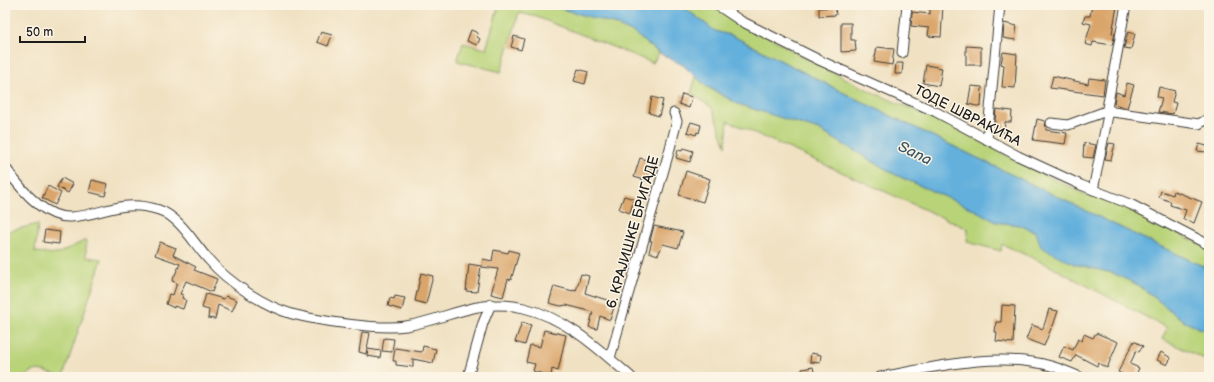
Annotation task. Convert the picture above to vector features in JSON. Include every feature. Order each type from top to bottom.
[{"type":"street","name":"ТОДЕ ШВРАКИЋА","points":[[717,5],[741,21],[821,61],[936,112],[1018,156],[1093,190],[1132,204],[1209,245]]},
{"type":"street","points":[[902,53],[907,5]]},
{"type":"street","points":[[988,140],[1000,5]]},
{"type":"street","points":[[1093,190],[1109,110],[1107,104],[1126,5]]},
{"type":"street","points":[[1051,123],[1068,125],[1109,110],[1200,124],[1209,118]]},
{"type":"street","name":"6. КРАЈИШКЕ БРИГАДЕ","points":[[610,358],[669,152],[677,121],[674,113]]},
{"type":"street","points":[[5,167],[35,202],[52,214],[60,216],[80,216],[114,207],[126,206],[140,206],[160,211],[176,221],[210,261],[236,283],[260,300],[294,315],[376,326],[403,326],[458,310],[491,304],[522,307],[550,317],[584,337],[629,376]]},
{"type":"street","points":[[468,377],[483,323],[491,304]]},
{"type":"street","points":[[880,377],[953,363],[990,361],[1033,363],[1051,366],[1080,377]]},
{"type":"green space","points":[[485,5],[552,6],[611,23],[634,33],[659,53],[653,63],[537,17],[519,13],[501,72],[457,61],[463,43],[486,49],[498,8]]},
{"type":"green space","points":[[681,5],[716,5],[803,57],[872,92],[952,126],[1032,169],[1089,196],[1111,201],[1200,244],[1209,249],[1209,269],[852,97],[733,36],[715,31]]},
{"type":"green space","points":[[696,77],[709,88],[738,104],[819,130],[896,175],[975,210],[996,222],[1019,225],[1036,232],[1074,264],[1113,273],[1140,286],[1185,322],[1209,332],[1209,361],[1162,339],[1167,328],[1048,265],[1002,244],[1001,251],[967,242],[968,229],[728,121],[726,146],[712,108],[691,93]]},
{"type":"green space","points":[[38,224],[35,252],[57,254],[86,240],[86,257],[102,259],[63,377],[39,370],[30,373],[26,377],[5,377],[5,232]]},
{"type":"water","name":"Sana","points":[[548,5],[681,5],[715,31],[733,36],[852,97],[1209,269],[1209,332],[1185,322],[1140,286],[1113,273],[1074,264],[1041,247],[1036,232],[1019,225],[996,222],[975,210],[896,175],[819,130],[738,104],[706,86],[683,65],[659,53],[634,33],[611,23]]},
{"type":"building","points":[[930,5],[943,5],[941,37],[928,36],[929,28],[911,26],[912,12],[930,14]]},
{"type":"building","points":[[1092,5],[1117,7],[1112,33],[1115,34],[1112,45],[1093,42],[1092,46],[1085,44],[1091,24],[1083,22],[1085,16],[1090,16]]},
{"type":"building","points":[[835,7],[836,15],[819,16],[819,8]]},
{"type":"building","points":[[841,23],[851,23],[851,40],[855,40],[856,51],[841,52]]},
{"type":"building","points":[[1004,23],[1017,26],[1015,40],[1003,38]]},
{"type":"building","points":[[471,30],[478,33],[477,37],[480,39],[477,45],[467,41]]},
{"type":"building","points":[[321,32],[332,35],[328,46],[317,42]]},
{"type":"building","points":[[1128,32],[1135,34],[1131,49],[1124,48]]},
{"type":"building","points":[[514,36],[524,39],[521,50],[511,47]]},
{"type":"building","points":[[966,46],[981,47],[981,65],[966,65]]},
{"type":"building","points":[[877,47],[894,49],[892,65],[874,62]]},
{"type":"building","points":[[1003,52],[1017,54],[1015,88],[1002,87],[1004,65],[1001,64]]},
{"type":"building","points":[[896,63],[903,63],[902,74],[895,74]]},
{"type":"building","points":[[926,65],[942,68],[939,86],[923,83]]},
{"type":"building","points":[[578,69],[588,72],[585,84],[574,81]]},
{"type":"building","points":[[1053,76],[1088,84],[1089,78],[1105,80],[1103,95],[1050,88]]},
{"type":"building","points":[[1127,83],[1134,85],[1127,108],[1114,104],[1116,92],[1124,95]]},
{"type":"building","points":[[971,86],[982,87],[981,107],[968,104]]},
{"type":"building","points":[[1159,87],[1175,91],[1172,102],[1176,103],[1173,114],[1158,112],[1162,98],[1157,97]]},
{"type":"building","points":[[682,94],[692,97],[689,108],[679,104]]},
{"type":"building","points":[[652,97],[663,100],[659,116],[649,113]]},
{"type":"building","points":[[996,109],[1012,111],[1011,122],[1005,122],[1004,132],[994,132]]},
{"type":"building","points":[[1037,119],[1045,121],[1046,130],[1067,133],[1065,144],[1033,140]]},
{"type":"building","points":[[691,122],[701,125],[699,133],[697,132],[696,135],[687,132]]},
{"type":"building","points":[[1084,143],[1096,145],[1093,158],[1083,157]]},
{"type":"building","points":[[1109,143],[1115,144],[1111,160],[1105,159]]},
{"type":"building","points":[[1199,144],[1207,146],[1206,152],[1197,151]]},
{"type":"building","points":[[683,148],[693,151],[690,162],[676,158],[678,150],[682,151]]},
{"type":"building","points":[[640,158],[653,162],[647,181],[634,177]]},
{"type":"building","points":[[686,171],[710,179],[703,202],[679,195]]},
{"type":"building","points":[[62,178],[73,184],[68,193],[57,187]]},
{"type":"building","points":[[92,180],[108,184],[105,196],[89,192]]},
{"type":"building","points":[[48,186],[61,193],[55,205],[42,198]]},
{"type":"building","points":[[1161,191],[1173,195],[1174,191],[1202,202],[1194,223],[1183,219],[1186,210],[1170,205],[1171,202],[1159,197]]},
{"type":"building","points":[[624,196],[634,199],[630,213],[619,209]]},
{"type":"building","points":[[654,226],[683,232],[678,248],[663,244],[658,255],[649,252]]},
{"type":"building","points":[[45,230],[60,232],[59,244],[43,242]]},
{"type":"building","points":[[160,242],[176,248],[173,255],[196,267],[194,270],[217,279],[212,292],[186,281],[180,294],[183,295],[182,298],[186,300],[183,309],[174,306],[174,308],[166,304],[169,294],[173,295],[177,283],[172,281],[180,264],[155,255]]},
{"type":"building","points":[[494,250],[508,253],[509,250],[519,253],[511,280],[508,279],[503,297],[491,294],[498,269],[482,267],[483,259],[492,261]]},
{"type":"building","points":[[469,264],[481,266],[477,292],[466,291]]},
{"type":"building","points":[[421,273],[433,276],[426,304],[415,301]]},
{"type":"building","points":[[581,274],[589,276],[585,293],[610,301],[609,306],[614,307],[610,320],[600,316],[597,329],[589,327],[593,312],[566,305],[561,306],[549,303],[554,286],[576,291]]},
{"type":"building","points":[[206,294],[224,299],[226,296],[237,300],[232,311],[218,305],[215,319],[208,318],[209,310],[202,308]]},
{"type":"building","points":[[395,296],[405,298],[402,310],[388,306],[390,298],[394,299]]},
{"type":"building","points":[[1002,305],[1015,306],[1013,343],[996,341],[996,322],[1001,322]]},
{"type":"building","points":[[1049,309],[1058,311],[1044,346],[1026,339],[1032,325],[1043,329]]},
{"type":"building","points":[[522,322],[531,325],[525,345],[515,342]]},
{"type":"building","points":[[544,330],[566,335],[558,371],[552,369],[551,376],[533,371],[535,364],[526,362],[530,345],[540,347]]},
{"type":"building","points":[[362,332],[370,333],[366,354],[359,352]]},
{"type":"building","points":[[1096,333],[1118,342],[1107,368],[1098,363],[1097,366],[1076,355],[1072,362],[1059,357],[1064,346],[1073,350],[1078,339],[1082,341],[1084,334],[1093,338]]},
{"type":"building","points":[[384,338],[394,339],[392,352],[382,351]]},
{"type":"building","points":[[1134,341],[1143,346],[1139,352],[1136,351],[1130,364],[1139,368],[1135,377],[1128,377],[1118,372]]},
{"type":"building","points":[[423,346],[436,349],[433,363],[413,359],[413,367],[396,365],[396,361],[393,361],[395,348],[422,352]]},
{"type":"building","points":[[368,349],[381,351],[380,358],[367,356]]},
{"type":"building","points":[[1161,352],[1171,358],[1167,365],[1157,360]]},
{"type":"building","points":[[811,353],[821,355],[820,363],[810,362]]},
{"type":"building","points":[[813,367],[815,377],[803,377],[802,369]]}]
